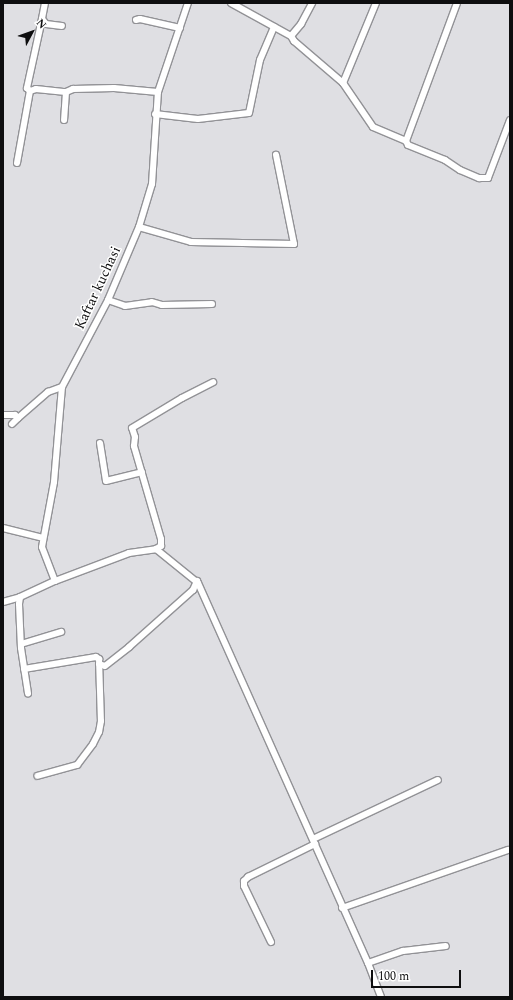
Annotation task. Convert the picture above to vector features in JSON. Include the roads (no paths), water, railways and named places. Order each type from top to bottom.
[{"type":"street","points":[[17,163],[30,91],[27,88],[45,3]]},
{"type":"street","name":"Kaftar kuchasi","points":[[55,581],[42,547],[54,482],[62,387],[108,300],[140,227],[152,184],[155,114],[158,92],[188,3]]},
{"type":"street","points":[[231,3],[291,36],[294,41],[343,83],[373,127],[406,141],[408,146],[445,160],[460,170],[479,178],[488,178],[510,120]]},
{"type":"street","points":[[291,36],[301,24],[312,3]]},
{"type":"street","points":[[343,83],[376,3]]},
{"type":"street","points":[[406,141],[457,3]]},
{"type":"street","points":[[136,20],[140,19],[180,28]]},
{"type":"street","points":[[42,20],[46,24],[62,26]]},
{"type":"street","points":[[155,114],[198,119],[249,113],[260,60],[274,27]]},
{"type":"street","points":[[30,91],[36,89],[66,92],[73,89],[114,88],[158,92]]},
{"type":"street","points":[[64,120],[66,92]]},
{"type":"street","points":[[140,227],[191,242],[294,244],[276,155]]},
{"type":"street","points":[[108,300],[125,306],[152,302],[162,305],[212,304]]},
{"type":"street","points":[[3,602],[20,598],[55,581],[129,553],[156,549],[161,546],[161,539],[134,446],[135,437],[132,428],[182,398],[213,382]]},
{"type":"street","points":[[12,424],[48,392],[62,387]]},
{"type":"street","points":[[3,415],[15,415],[18,418]]},
{"type":"street","points":[[100,444],[106,481],[142,472]]},
{"type":"street","points":[[3,528],[43,538]]},
{"type":"street","points":[[156,549],[197,581],[314,841],[342,908],[368,963],[381,997]]},
{"type":"street","points":[[99,664],[104,666],[129,647],[193,590],[197,581]]},
{"type":"street","points":[[20,598],[21,644],[28,693]]},
{"type":"street","points":[[21,644],[61,632]]},
{"type":"street","points":[[24,669],[96,657],[99,659],[101,721],[99,732],[93,744],[77,765],[38,776]]},
{"type":"street","points":[[271,942],[244,886],[244,881],[248,877],[314,841],[438,780]]},
{"type":"street","points":[[342,908],[508,850]]},
{"type":"street","points":[[368,963],[403,951],[446,946]]}]
